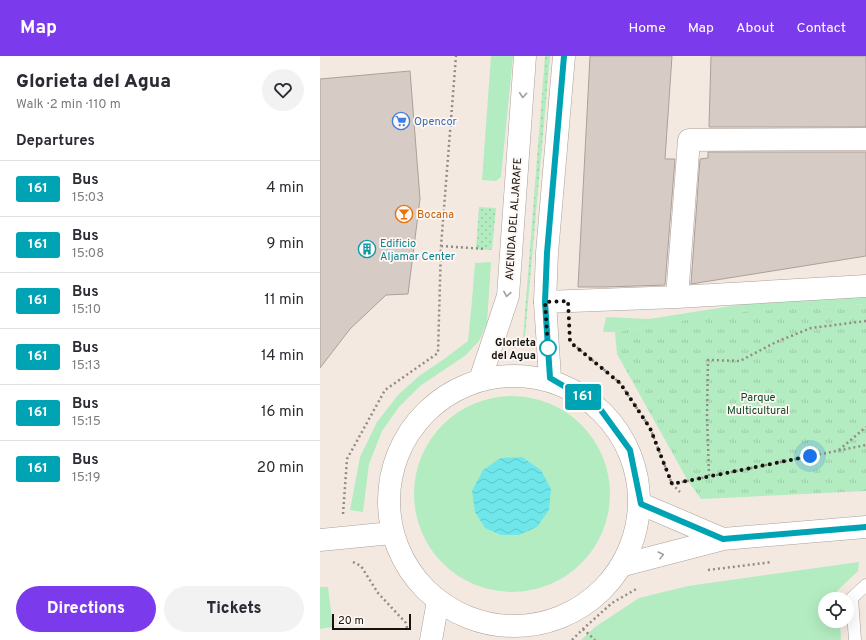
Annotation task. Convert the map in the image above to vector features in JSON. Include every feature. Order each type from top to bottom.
[{"type":"main road","name":"AVENIDA DEL ALJARAFE","points":[[481,377],[508,296],[525,56]]},
{"type":"main road","points":[[550,378],[545,302],[548,245],[564,56]]},
{"type":"main road","points":[[678,297],[689,140],[866,140]]},
{"type":"main road","points":[[545,302],[678,297],[866,286]]},
{"type":"main road","points":[[481,377],[550,378],[598,406],[630,450],[641,504],[636,535],[623,564],[599,594],[568,614],[532,633],[505,626],[480,631],[458,613],[438,601],[409,571],[392,533],[388,484],[404,437],[436,399],[481,377]]},
{"type":"main road","points":[[641,504],[723,539]]},
{"type":"main road","points":[[623,564],[723,539],[866,527]]},
{"type":"main road","points":[[330,539],[392,533]]},
{"type":"main road","points":[[431,640],[438,601]]},
{"type":"lane","points":[[855,640],[852,598],[866,585]]},
{"type":"path","points":[[408,634],[406,623],[378,593],[361,566],[341,556],[330,539],[347,459],[385,390],[438,353],[441,246],[456,56]]},
{"type":"path","points":[[441,246],[511,251]]},
{"type":"path","points":[[709,476],[707,415],[708,360],[740,361],[776,342],[811,328],[866,321]]},
{"type":"path","points":[[570,342],[620,383],[650,428],[672,484],[682,495]]},
{"type":"path","points":[[839,451],[866,427]]},
{"type":"path","points":[[672,484],[866,445]]},
{"type":"path","points":[[723,539],[726,568]]},
{"type":"path","points":[[704,571],[773,562]]},
{"type":"path","points":[[572,640],[612,603],[638,588]]},
{"type":"path","points":[[583,629],[595,640]]},
{"type":"green space","points":[[491,56],[513,56],[501,177],[496,181],[482,180]]},
{"type":"green space","points":[[545,56],[550,56],[525,336],[523,338]]},
{"type":"green space","points":[[479,207],[496,208],[492,250],[476,249]]},
{"type":"green space","points":[[491,262],[487,323],[479,341],[466,355],[420,386],[399,407],[382,431],[369,464],[363,512],[350,510],[360,457],[377,422],[398,395],[419,376],[468,341],[475,263]]},
{"type":"green space","points":[[866,294],[866,304],[742,312],[615,332],[603,332],[606,317],[649,319],[757,302]]},
{"type":"green space","name":"Parque Multicultural","points":[[866,304],[866,491],[701,499],[688,481],[617,354],[615,332],[731,312]]},
{"type":"green space","points":[[512,396],[531,398],[549,404],[566,413],[581,425],[593,440],[602,457],[608,475],[610,494],[608,513],[602,531],[593,548],[581,563],[566,575],[549,584],[531,590],[512,592],[493,590],[475,584],[458,575],[443,563],[431,548],[422,531],[416,513],[414,494],[416,475],[422,457],[431,440],[443,425],[458,413],[475,404],[493,398]]},
{"type":"green space","points":[[859,562],[858,571],[837,592],[818,592],[818,628],[840,628],[841,640],[581,640],[595,627],[639,598],[688,586]]},
{"type":"green space","points":[[320,587],[328,587],[333,627],[320,629]]},
{"type":"water","points":[[522,457],[541,470],[551,489],[549,510],[537,527],[519,535],[501,535],[485,528],[475,512],[472,491],[483,470],[501,458]]},
{"type":"building","points":[[590,56],[672,56],[665,159],[675,159],[665,285],[578,287]]},
{"type":"building","points":[[711,56],[866,56],[866,127],[709,127]]},
{"type":"building","points":[[410,71],[420,199],[408,294],[386,295],[350,329],[320,368],[320,79]]},
{"type":"building","points":[[708,152],[866,152],[866,256],[691,284],[700,159],[708,158]]},
{"type":"bus line","name":"161","points":[[564,56],[547,253],[545,302],[550,378],[598,406],[630,450],[641,504],[723,539],[866,527]]},
{"type":"place","name":"Opencor","points":[[401,121]]},
{"type":"place","name":"Bocana","points":[[404,214]]},
{"type":"place","name":"Edificio Aljamar Center","points":[[367,249]]},
{"type":"place","name":"Glorieta del Agua","points":[[548,348]]},
{"type":"route","points":[[548,348],[545,302],[568,301],[570,342],[620,383],[650,428],[672,484],[810,456]]}]
